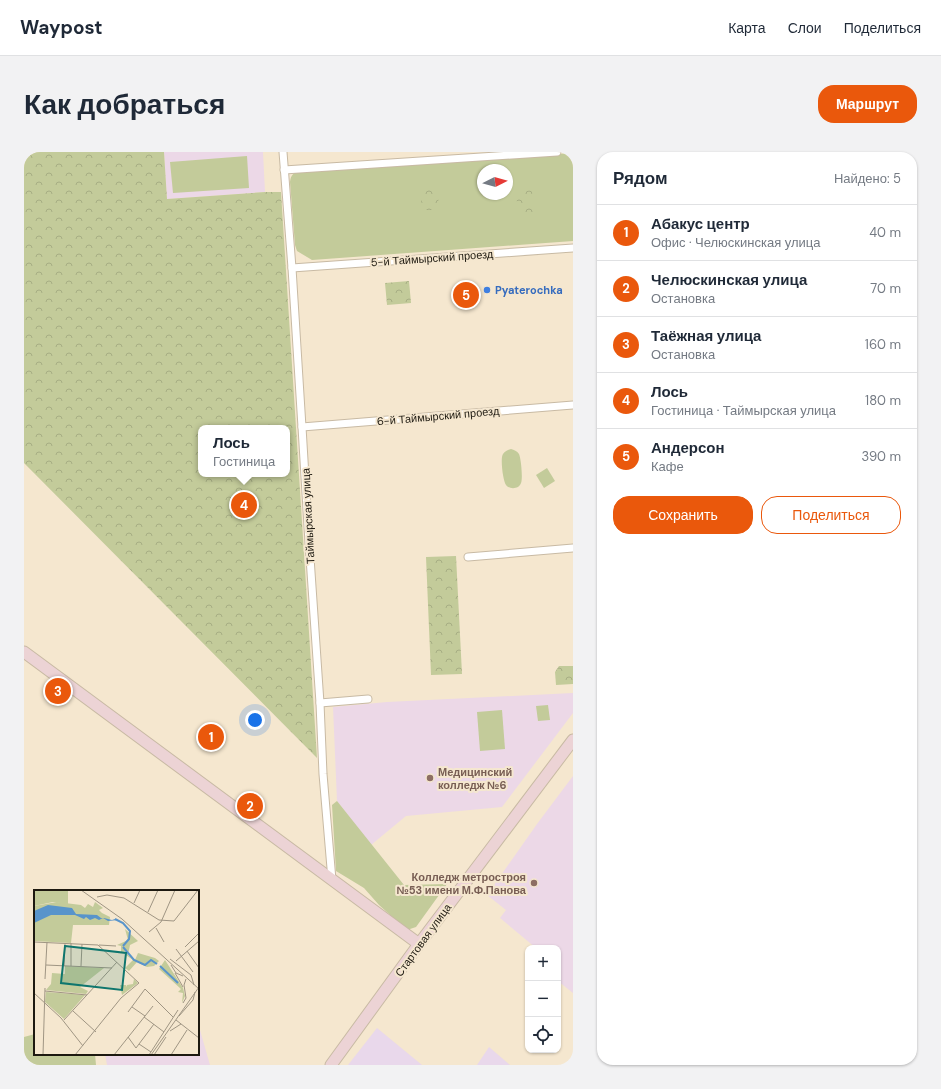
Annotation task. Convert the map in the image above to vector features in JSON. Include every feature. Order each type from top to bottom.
[{"type":"street","name":"Таймырская улица","points":[[283,152],[292,268],[320,703],[323,774],[332,880]]},
{"type":"street","points":[[284,170],[557,152]]},
{"type":"street","name":"5-й Таймырский проезд","points":[[292,268],[573,248]]},
{"type":"street","name":"6-й Таймырский проезд","points":[[302,427],[573,405]]},
{"type":"street","points":[[468,557],[573,548]]},
{"type":"street","points":[[24,652],[419,944]]},
{"type":"street","points":[[320,703],[368,699]]},
{"type":"street","name":"Стартовая улица","points":[[331,1065],[419,944],[573,740]]},
{"type":"shaded area","points":[[164,152],[263,152],[265,192],[167,199]]},
{"type":"shaded area","name":"Медицинский колледж №6","points":[[573,693],[573,713],[502,807],[406,816],[371,845],[337,801],[333,707],[387,702]]},
{"type":"shaded area","name":"Колледж метростроя №53 имени М.Ф.Панова","points":[[573,776],[573,993],[561,983],[561,945],[532,945],[500,918],[506,910],[487,895]]},
{"type":"shaded area","points":[[199,1026],[210,1065],[107,1065],[105,1055],[199,1055]]},
{"type":"shaded area","points":[[377,1028],[422,1065],[348,1065]]},
{"type":"shaded area","points":[[489,1047],[510,1065],[477,1065]]},
{"type":"green space","points":[[24,152],[164,152],[167,199],[281,192],[317,758],[24,463]]},
{"type":"green space","points":[[573,153],[573,241],[312,260],[297,251],[295,245],[290,182],[295,173],[299,171]]},
{"type":"green space","points":[[247,156],[249,188],[173,193],[170,162]]},
{"type":"green space","points":[[427,187],[433,188],[438,196],[438,206],[433,210],[426,210],[422,208],[422,194],[424,189]]},
{"type":"green space","points":[[532,190],[534,212],[518,213],[516,192]]},
{"type":"green space","points":[[409,281],[411,303],[387,305],[385,283]]},
{"type":"green space","points":[[511,449],[519,454],[522,468],[521,483],[518,487],[514,488],[510,488],[506,485],[502,470],[502,456],[506,451]]},
{"type":"green space","points":[[547,468],[555,481],[544,488],[536,475]]},
{"type":"green space","points":[[456,556],[462,674],[431,675],[426,557]]},
{"type":"green space","points":[[559,666],[573,666],[573,684],[556,685],[555,672]]},
{"type":"green space","points":[[548,705],[550,720],[538,721],[536,706]]},
{"type":"green space","points":[[502,710],[505,749],[480,751],[477,712]]},
{"type":"green space","points":[[337,801],[404,885],[447,884],[416,927],[407,930],[379,905],[364,888],[336,871],[332,805]]},
{"type":"green space","points":[[34,1034],[34,1055],[95,1055],[96,1065],[24,1065],[24,1037]]},
{"type":"place","name":"Pyaterochka","points":[[487,290]]},
{"type":"place","name":"Андерсон","points":[[466,295]]},
{"type":"place","name":"Лось","points":[[244,505]]},
{"type":"place","name":"Таёжная улица","points":[[58,691]]},
{"type":"place","name":"Абакус центр","points":[[211,737]]},
{"type":"place","name":"Медицинский колледж №6","points":[[430,778]]},
{"type":"place","name":"Челюскинская улица","points":[[250,806]]},
{"type":"place","name":"Колледж метростроя №53 имени М.Ф.Панова","points":[[534,883]]}]
